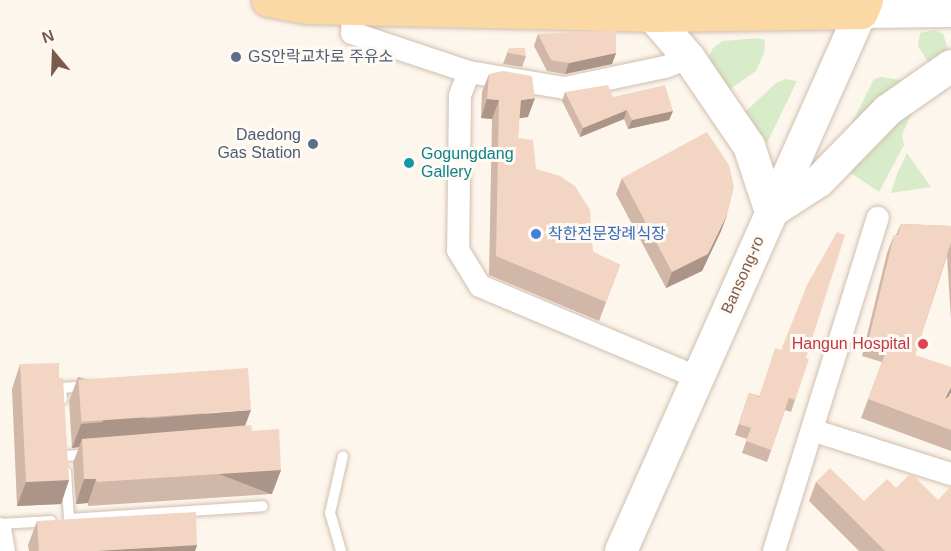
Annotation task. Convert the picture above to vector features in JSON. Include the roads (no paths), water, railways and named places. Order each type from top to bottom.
[{"type":"main road","points":[[268,0],[307,7],[353,8],[669,10],[863,6],[951,11]]},
{"type":"main road","name":"Bansong-ro","points":[[621,551],[863,6]]},
{"type":"main road","points":[[669,10],[689,58],[749,146],[771,212],[819,181],[888,110],[951,66]]},
{"type":"street","points":[[353,8],[352,33],[469,72],[565,88],[665,67],[689,58]]},
{"type":"street","points":[[469,72],[460,96],[458,250],[480,286],[697,377]]},
{"type":"street","points":[[774,551],[878,218]]},
{"type":"street","points":[[812,430],[951,474]]},
{"type":"street","points":[[0,527],[4,551]]},
{"type":"lane","points":[[63,410],[61,388],[96,386]]},
{"type":"lane","points":[[69,519],[65,450],[99,453]]},
{"type":"lane","points":[[341,551],[330,513],[343,456]]},
{"type":"lane","points":[[0,527],[69,519],[263,506]]},
{"type":"place","name":"GS안락교차로 주유소","points":[[236,57]]},
{"type":"place","name":"Daedong Gas Station","points":[[313,144]]},
{"type":"place","name":"Gogungdang Gallery","points":[[409,163]]},
{"type":"place","name":"착한전문장례식장","points":[[536,234]]},
{"type":"place","name":"Hangun Hospital","points":[[923,344]]}]
